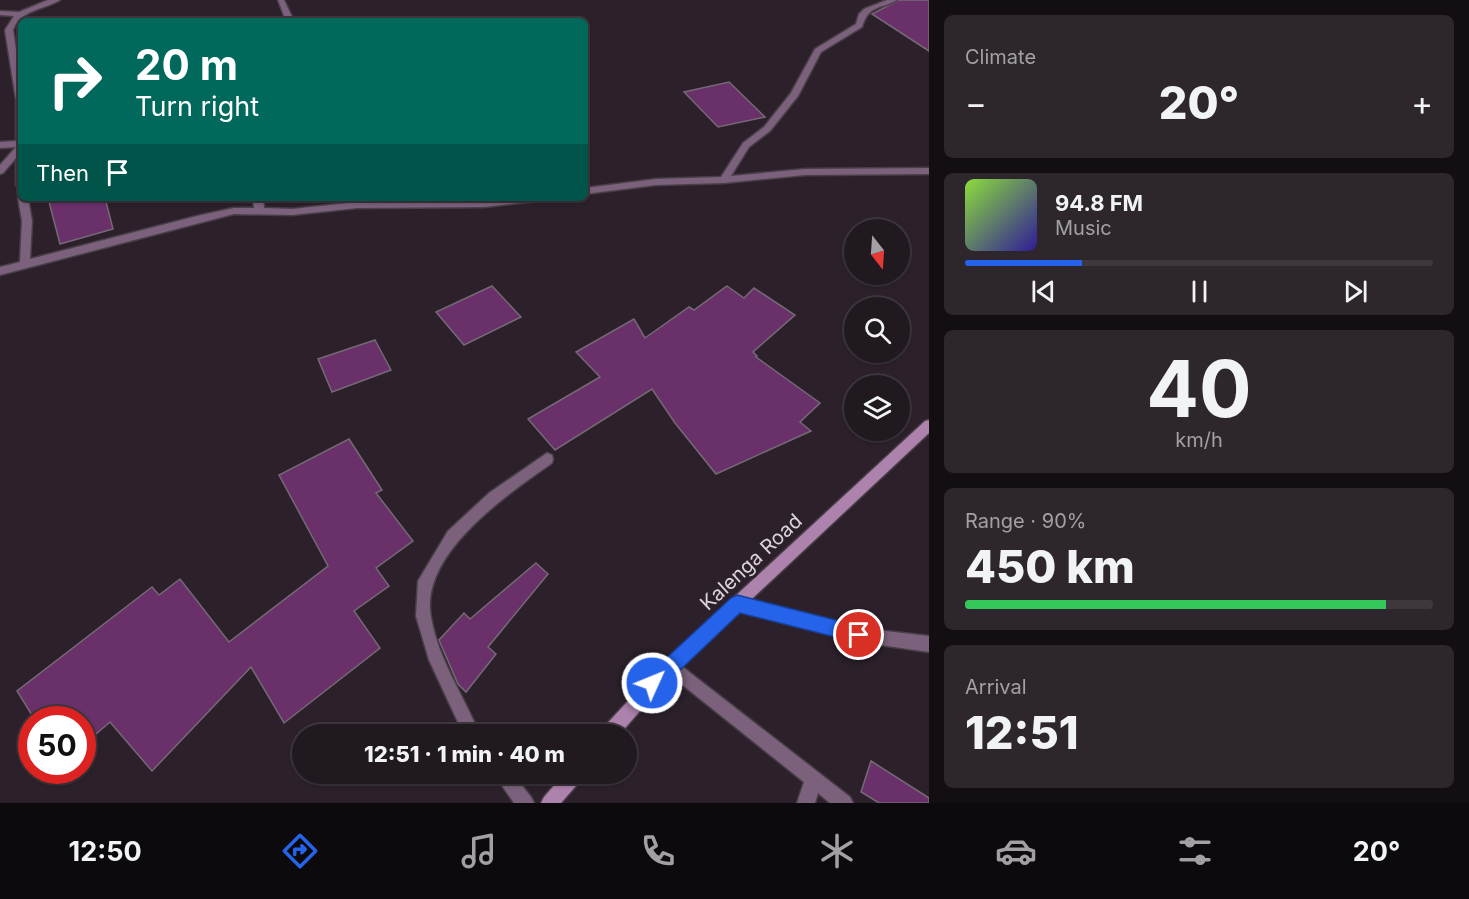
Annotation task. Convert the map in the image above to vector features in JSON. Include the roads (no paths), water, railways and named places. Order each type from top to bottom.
[{"type":"main road","name":"Kalenga Road","points":[[618,724],[670,666],[929,426]]},
{"type":"main road","points":[[550,803],[566,784]]},
{"type":"street","points":[[18,87],[9,30],[11,22],[21,14],[57,0]]},
{"type":"street","points":[[281,0],[289,18]]},
{"type":"street","points":[[724,180],[746,145],[766,129],[795,94],[818,51],[859,25],[859,17],[872,6],[894,0]]},
{"type":"street","points":[[0,13],[21,14]]},
{"type":"street","points":[[0,145],[18,146]]},
{"type":"street","points":[[0,171],[18,147]]},
{"type":"street","points":[[588,191],[656,182],[724,180],[805,172],[929,171]]},
{"type":"street","points":[[24,201],[27,221],[25,265]]},
{"type":"street","points":[[258,201],[259,210]]},
{"type":"street","points":[[0,271],[234,211],[292,212],[357,205],[484,204],[510,201]]},
{"type":"street","points":[[467,724],[436,660],[423,616],[425,581],[453,536],[494,497],[547,459]]},
{"type":"street","points":[[737,604],[859,635],[929,644]]},
{"type":"street","points":[[670,666],[844,803]]},
{"type":"street","points":[[806,803],[814,779]]},
{"type":"street","points":[[510,784],[525,803]]}]
